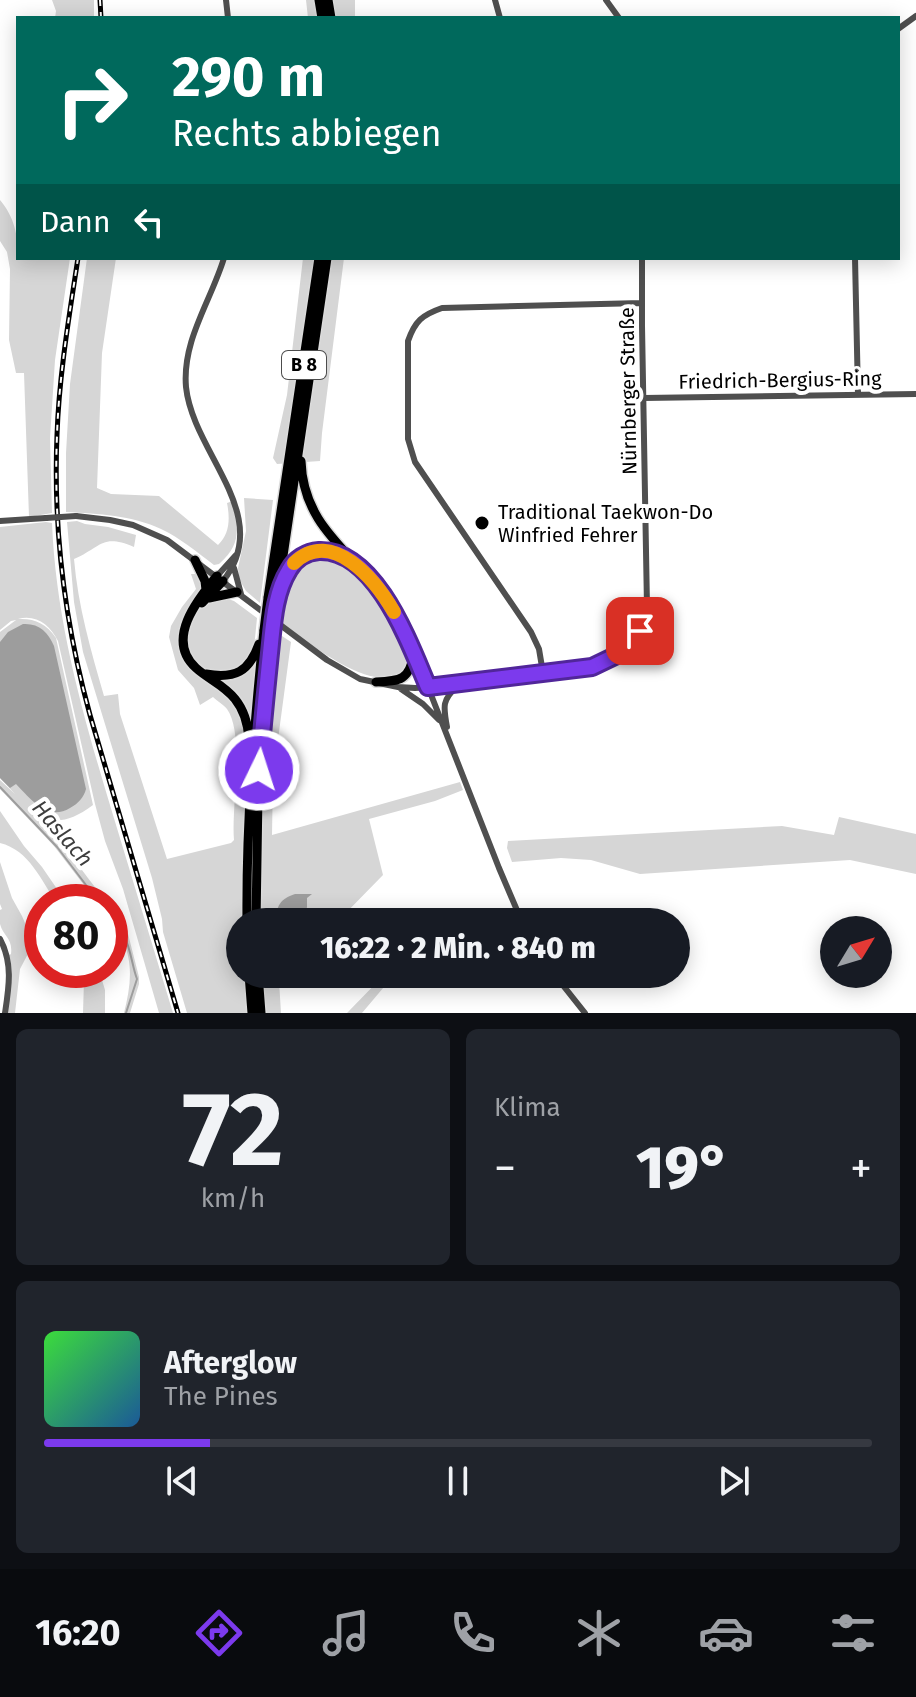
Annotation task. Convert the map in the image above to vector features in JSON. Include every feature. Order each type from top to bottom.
[{"type":"highway","name":"B 8","points":[[256,908],[256,836],[272,638],[272,601],[319,260]]},
{"type":"highway","name":"B 8","points":[[247,908],[251,763],[264,630],[272,601],[300,438],[327,260]]},
{"type":"highway","points":[[300,438],[301,467],[311,506],[321,525],[389,603],[428,687]]},
{"type":"highway","points":[[272,601],[289,569],[306,554],[313,551],[331,552],[351,561]]},
{"type":"highway","points":[[195,560],[205,581],[206,595]]},
{"type":"highway","points":[[220,579],[185,623],[183,647],[193,666],[225,688],[241,708],[248,732],[251,763]]},
{"type":"highway","points":[[206,595],[239,593]]},
{"type":"highway","points":[[202,673],[228,676],[239,672],[252,661],[264,630]]},
{"type":"highway","points":[[376,682],[403,678],[411,667],[414,654]]},
{"type":"highway","points":[[250,988],[252,1013]]},
{"type":"highway","points":[[259,988],[261,1013]]},
{"type":"street","points":[[223,260],[192,339],[186,387],[195,424],[238,511],[240,527],[234,568],[239,593]]},
{"type":"street","name":"Nürnberger Straße","points":[[398,687],[458,685],[592,667],[629,647],[640,631],[648,592],[642,260]]},
{"type":"street","points":[[855,260],[858,395]]},
{"type":"street","points":[[543,673],[539,649],[531,632],[415,462],[408,439],[408,341],[413,326],[426,314],[442,308],[642,303]]},
{"type":"street","name":"Friedrich-Bergius-Ring","points":[[644,398],[916,394]]},
{"type":"street","points":[[0,521],[76,516],[110,520],[148,530],[195,560],[342,670],[360,679],[398,687],[423,704],[442,724]]},
{"type":"street","points":[[220,579],[238,552]]},
{"type":"street","points":[[220,579],[234,568]]},
{"type":"street","points":[[450,742],[444,705],[458,685]]},
{"type":"street","points":[[428,687],[516,908]]},
{"type":"street","points":[[0,939],[10,975],[5,1013]]},
{"type":"street","points":[[565,988],[585,1013]]},
{"type":"shaded area","points":[[52,0],[94,0],[94,16],[55,16]]},
{"type":"shaded area","points":[[306,0],[355,0],[355,16],[308,16]]},
{"type":"shaded area","points":[[0,200],[15,228],[16,260],[70,260],[55,360],[50,438],[52,513],[29,517],[24,373],[16,373],[9,340],[10,269],[7,252],[0,241]]},
{"type":"shaded area","points":[[87,260],[116,260],[102,353],[97,488],[111,494],[159,496],[218,545],[228,526],[227,503],[233,501],[235,543],[219,564],[214,565],[175,537],[150,524],[115,516],[66,512],[70,384]]},
{"type":"shaded area","points":[[303,260],[344,260],[320,461],[277,464],[273,458],[287,395]]},
{"type":"shaded area","points":[[244,498],[273,500],[260,603],[246,591],[239,579],[238,568],[246,531]]},
{"type":"shaded area","points":[[77,521],[136,535],[134,547],[108,542],[74,559],[82,611],[104,696],[118,694],[120,714],[167,859],[234,840],[236,753],[232,720],[227,709],[213,697],[200,705],[194,688],[178,670],[169,637],[171,626],[196,589],[191,574],[196,574],[203,590],[184,624],[180,647],[239,707],[248,739],[243,845],[245,908],[226,908],[226,988],[249,988],[251,1013],[187,1013],[163,932],[152,878],[83,652],[74,602],[67,522]]},
{"type":"shaded area","points":[[52,523],[65,634],[82,707],[173,1013],[159,1013],[128,906],[128,884],[121,884],[105,841],[58,641],[51,630],[47,626],[36,620],[31,618],[18,619],[39,622],[56,638],[93,805],[64,820],[52,820],[31,810],[0,778],[0,632],[16,620],[0,630],[0,527]]},
{"type":"shaded area","points":[[313,553],[338,558],[357,573],[381,600],[395,625],[406,655],[408,665],[402,676],[379,678],[352,669],[281,623],[282,597],[290,570]]},
{"type":"shaded area","points":[[228,599],[257,618],[254,648],[250,658],[231,672],[205,670],[188,652],[185,637],[194,615],[200,609],[211,600]]},
{"type":"shaded area","points":[[23,624],[42,629],[54,646],[86,789],[78,802],[62,812],[46,810],[16,784],[10,788],[0,778],[0,642],[8,632]]},
{"type":"shaded area","points":[[279,634],[291,642],[273,777],[272,835],[460,782],[463,790],[369,819],[383,875],[351,908],[259,908],[260,787]]},
{"type":"shaded area","points":[[259,653],[249,721],[217,677],[228,677]]},
{"type":"shaded area","points":[[0,780],[44,821],[93,884],[83,884],[54,846],[0,789]]},
{"type":"shaded area","points":[[0,811],[54,884],[44,884],[27,859],[0,843]]},
{"type":"shaded area","points":[[839,817],[916,834],[916,874],[850,860],[640,874],[591,860],[561,858],[512,862],[507,848],[508,841],[782,826],[834,835]]},
{"type":"shaded area","points":[[0,862],[12,898],[24,921],[24,961],[20,969],[15,1013],[7,1013],[8,956],[11,949],[0,924]]},
{"type":"shaded area","points":[[295,894],[312,894],[307,898],[307,908],[278,908],[286,898]]},
{"type":"shaded area","points":[[128,934],[139,984],[130,1013],[124,1013],[129,986]]},
{"type":"shaded area","points":[[84,988],[104,988],[105,1013],[83,1013]]},
{"type":"shaded area","points":[[262,988],[279,988],[281,1013],[263,1013]]},
{"type":"shaded area","points":[[371,988],[383,988],[362,1013],[347,1013]]},
{"type":"waterway","name":"Haslach","points":[[0,787],[57,847],[85,884]]},
{"type":"waterway","name":"Haslach","points":[[126,1013],[137,979],[128,948]]},
{"type":"railway","points":[[100,0],[101,16]]},
{"type":"railway","points":[[78,260],[58,413],[57,506],[63,576],[81,681],[178,1013]]},
{"type":"slow traffic","points":[[294,563],[313,551],[339,554],[364,573],[394,612]]},
{"type":"place","name":"Traditional Taekwon-Do Winfried Fehrer","points":[[482,523]]},
{"type":"route","points":[[259,770],[276,603],[289,569],[300,557],[313,551],[339,554],[351,561],[377,588],[399,620],[428,687],[592,667],[629,647],[640,631]]}]
